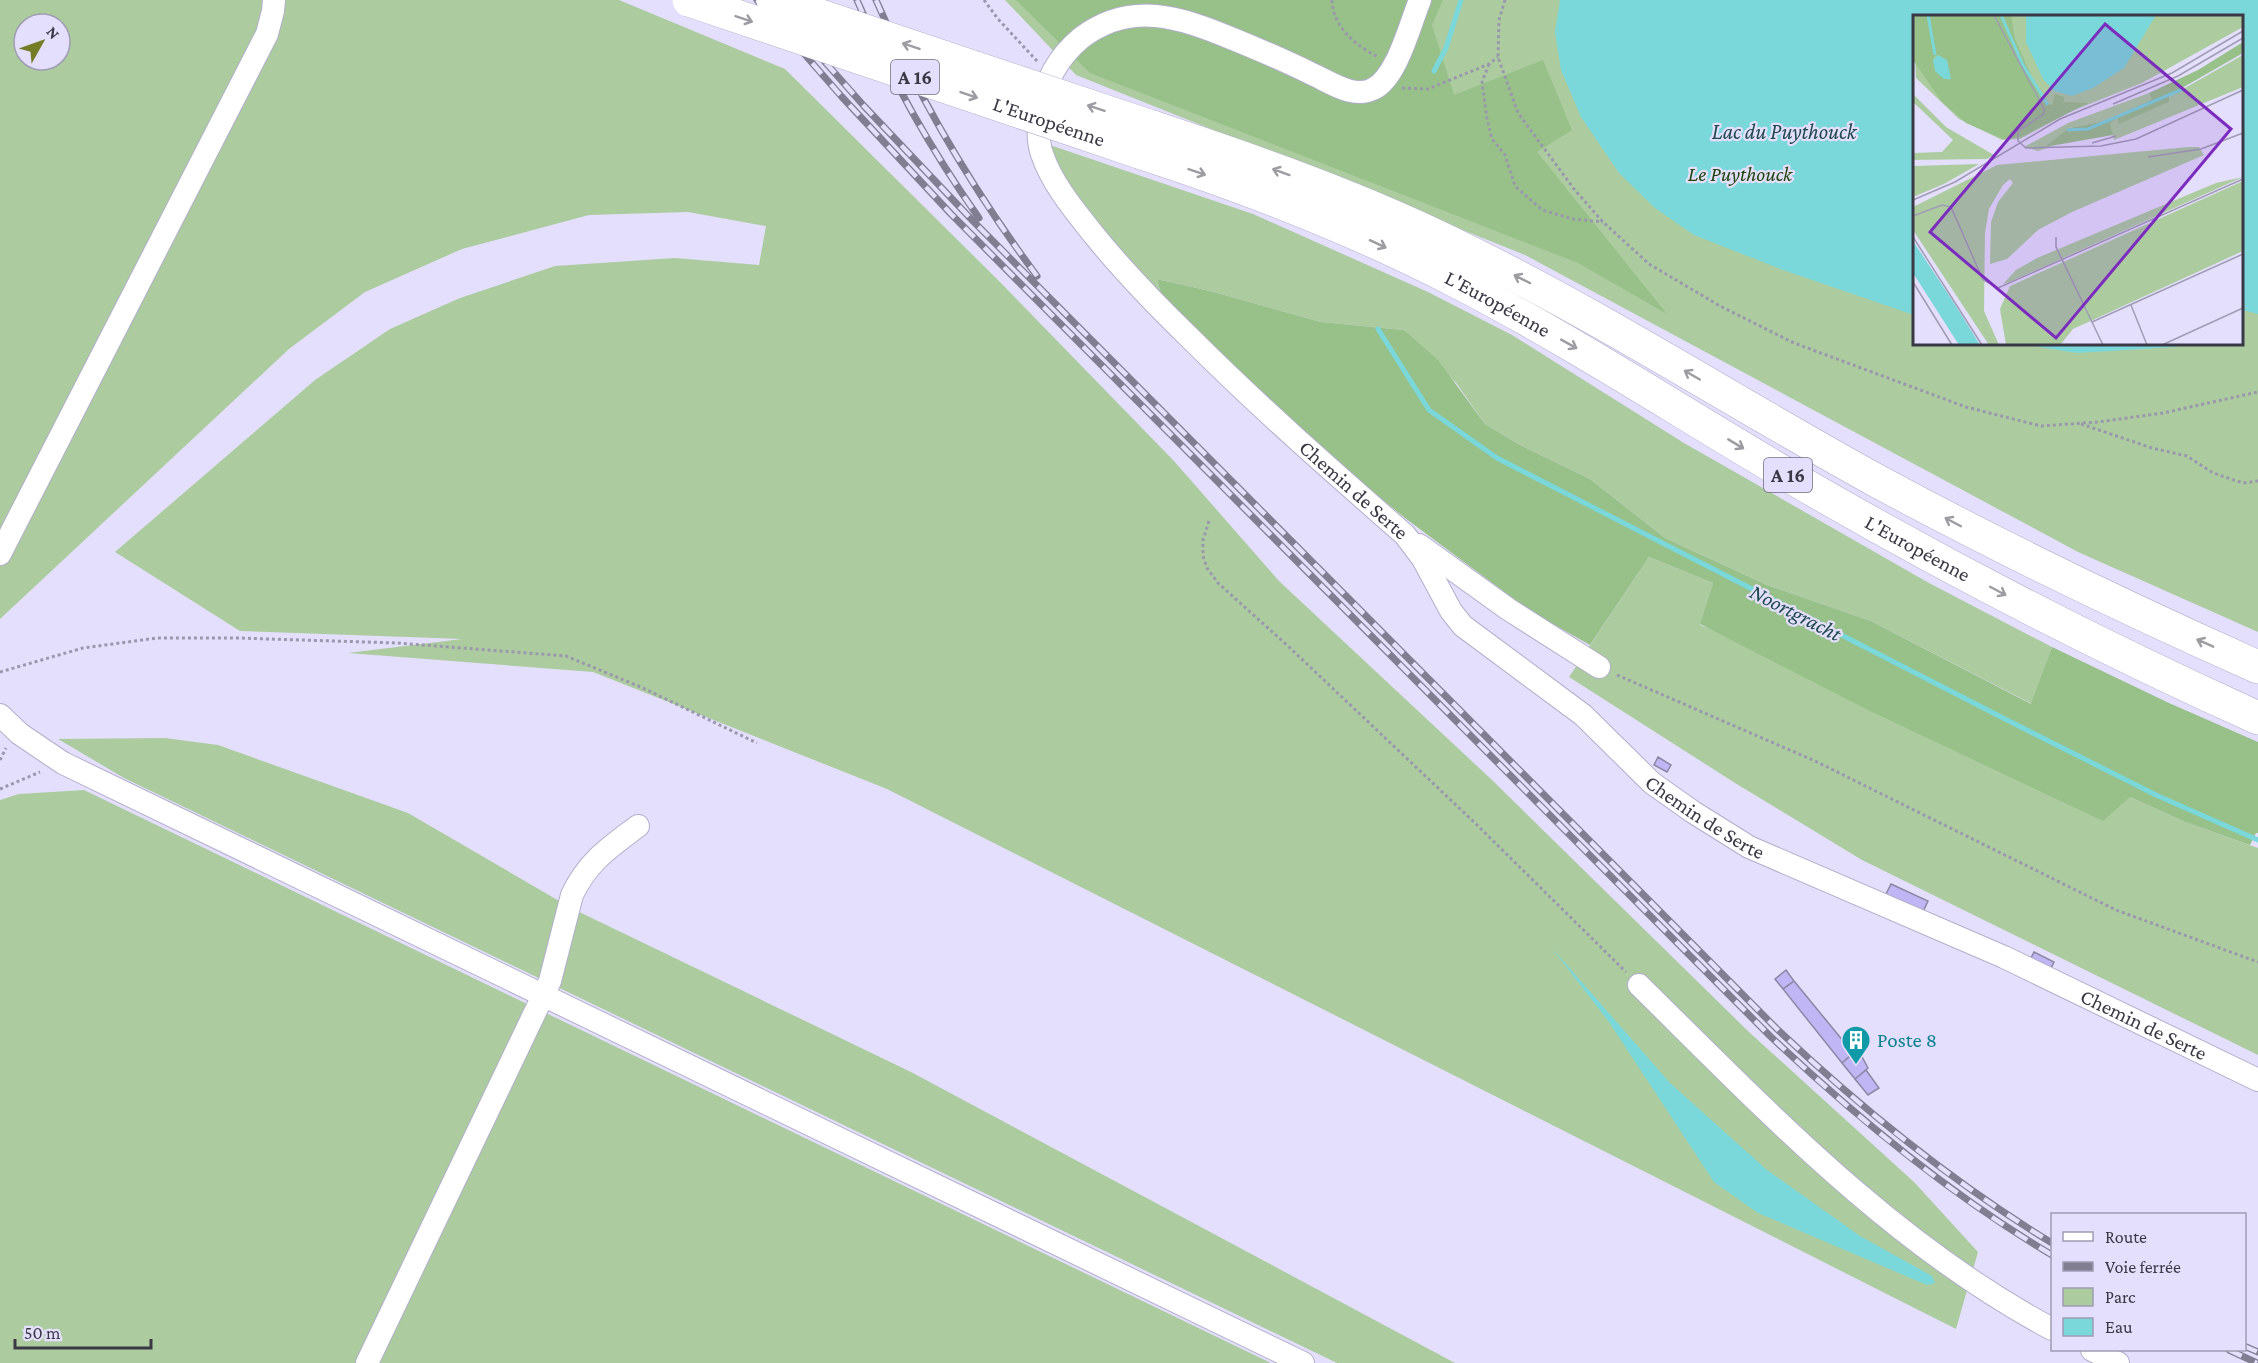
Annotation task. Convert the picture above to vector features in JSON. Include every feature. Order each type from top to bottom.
[{"type":"highway","name":"L'Européenne","points":[[689,0],[1147,140],[1315,185],[1397,218],[1462,248],[1604,323],[1787,431],[1953,522],[2115,602],[2258,667]]},
{"type":"highway","name":"L'Européenne","points":[[773,0],[1147,140],[1231,183],[1291,206],[1443,274],[1588,355],[1784,473],[1913,546],[2043,615],[2258,718]]},
{"type":"street","points":[[0,554],[267,34],[274,0]]},
{"type":"street","points":[[1050,76],[1066,53],[1092,29],[1115,18],[1148,13],[1172,17],[1203,27],[1281,58],[1348,90],[1363,92],[1377,87],[1392,70],[1420,0]]},
{"type":"street","name":"Chemin de Serte","points":[[1050,76],[1041,109],[1038,135],[1042,155],[1057,184],[1081,219],[1127,276],[1259,406],[1405,535],[1423,559],[1451,611],[1463,626],[1583,715],[1652,783],[1749,847],[2004,957],[2258,1080]]},
{"type":"street","points":[[1405,535],[1508,609],[1599,667]]},
{"type":"street","points":[[0,715],[20,734],[63,763],[1303,1363]]},
{"type":"street","points":[[366,1363],[554,973],[572,895],[582,875],[601,855],[638,826]]},
{"type":"street","points":[[1639,985],[1796,1140],[1864,1200],[1974,1282],[2051,1328]]},
{"type":"street","points":[[2094,1351],[2118,1363]]},
{"type":"path","points":[[984,0],[998,20],[1050,76]]},
{"type":"path","points":[[1332,0],[1332,13],[1352,42],[1378,57],[1392,70]]},
{"type":"path","points":[[1505,0],[1499,20],[1498,57],[1518,113],[1574,189],[1603,222],[1649,264],[1720,306],[1794,343],[1966,407],[2041,426],[2079,424],[2163,412],[2258,392]]},
{"type":"path","points":[[1377,87],[1428,89],[1489,64],[1498,57]]},
{"type":"path","points":[[1489,64],[1482,82],[1487,119],[1492,139],[1505,155],[1515,186],[1542,210],[1573,219],[1603,222]]},
{"type":"path","points":[[2079,424],[2152,448],[2187,456],[2213,473],[2243,483],[2258,482]]},
{"type":"path","points":[[1209,521],[1203,540],[1203,556],[1207,568],[1218,583],[1474,822],[1639,985]]},
{"type":"path","points":[[0,672],[83,648],[157,638],[397,643],[566,656],[643,688],[757,742]]},
{"type":"path","points":[[1599,667],[1815,761],[2116,910],[2258,962]]},
{"type":"path","points":[[0,789],[63,763]]},
{"type":"green space","points":[[0,0],[619,0],[785,69],[1000,282],[1174,461],[1279,581],[1492,780],[1749,1032],[1914,1182],[1978,1252],[1956,1329],[887,789],[593,672],[348,653],[462,639],[240,631],[115,552],[315,380],[390,329],[460,298],[555,266],[675,258],[759,265],[766,226],[688,212],[589,215],[462,249],[365,292],[289,349],[0,619]]},
{"type":"green space","name":"Le Puythouck","points":[[1005,0],[2258,0],[2258,632],[2078,552],[1525,255],[1076,75]]},
{"type":"green space","points":[[1047,144],[1253,214],[1428,292],[1512,335],[1684,443],[1929,583],[2052,647],[2032,704],[1871,621],[1767,585],[1665,538],[1590,479],[1518,444],[1485,424],[1457,384],[1404,330],[1321,322],[1210,291],[1157,279],[1162,298],[1095,252]]},
{"type":"green space","points":[[1649,557],[1713,583],[1700,625],[2130,797],[2185,822],[2258,848],[2258,1055],[1862,860],[1735,783],[1569,677]]},
{"type":"green space","points":[[165,738],[218,745],[408,813],[573,909],[911,1072],[1455,1363],[1337,1363],[124,778],[58,739]]},
{"type":"green space","points":[[84,790],[1271,1363],[0,1363],[0,800],[19,794]]},
{"type":"shaded area","points":[[1016,0],[1443,0],[1432,25],[1454,95],[1543,60],[1572,130],[1537,152],[1667,314],[1578,263],[1090,73]]},
{"type":"shaded area","points":[[1157,279],[1210,291],[1321,322],[1404,330],[1438,360],[1485,424],[1518,444],[1590,479],[1665,538],[1767,585],[1871,621],[2031,704],[2052,647],[2169,703],[2258,742],[2258,833],[2250,845],[2185,822],[2130,797],[2103,821],[1870,711],[1700,624],[1713,583],[1649,557],[1590,645],[1530,611],[1405,518],[1301,433],[1162,298]]},
{"type":"water","name":"Lac du Puythouck","points":[[1560,0],[2258,0],[2258,314],[2243,311],[2243,15],[1913,15],[1913,315],[1783,270],[1694,235],[1655,208],[1619,173],[1581,117],[1561,70],[1555,32]]},
{"type":"water","points":[[2027,345],[2183,345],[2174,347],[2077,353]]},
{"type":"water","points":[[1551,947],[1670,1083],[1767,1170],[1860,1236],[1932,1276],[1935,1283],[1927,1285],[1758,1213],[1714,1182],[1609,1022]]},
{"type":"building","points":[[1658,757],[1671,765],[1667,772],[1654,765]]},
{"type":"building","points":[[1891,884],[1928,901],[1921,916],[1884,898]]},
{"type":"building","points":[[2034,952],[2054,962],[2047,976],[2027,966]]},
{"type":"building","points":[[1786,970],[1794,981],[1783,989],[1775,979]]},
{"type":"building","points":[[1794,981],[1853,1053],[1842,1063],[1783,989]]},
{"type":"building","name":"Poste 8","points":[[1855,1052],[1860,1053],[1868,1068],[1855,1079],[1842,1063]]},
{"type":"building","points":[[1866,1070],[1879,1088],[1868,1095],[1855,1079]]},
{"type":"waterway","points":[[1434,71],[1446,48],[1461,0]]},
{"type":"waterway","name":"Noortgracht","points":[[1378,329],[1429,410],[1497,458],[2156,795],[2258,840]]},
{"type":"railway","points":[[757,0],[842,97],[951,214],[1770,1036],[1836,1096],[1940,1181],[2051,1254]]},
{"type":"railway","points":[[770,0],[864,106],[973,221],[1777,1029],[1842,1088],[1943,1170],[2051,1242]]},
{"type":"railway","points":[[857,0],[912,112],[944,166],[979,218]]},
{"type":"railway","points":[[876,0],[910,73],[949,143],[991,211],[1037,276]]},
{"type":"railway","points":[[2246,1347],[2258,1352]]},
{"type":"railway","points":[[2231,1351],[2257,1363]]},
{"type":"place","name":"Poste 8","points":[[1856,1066]]}]
